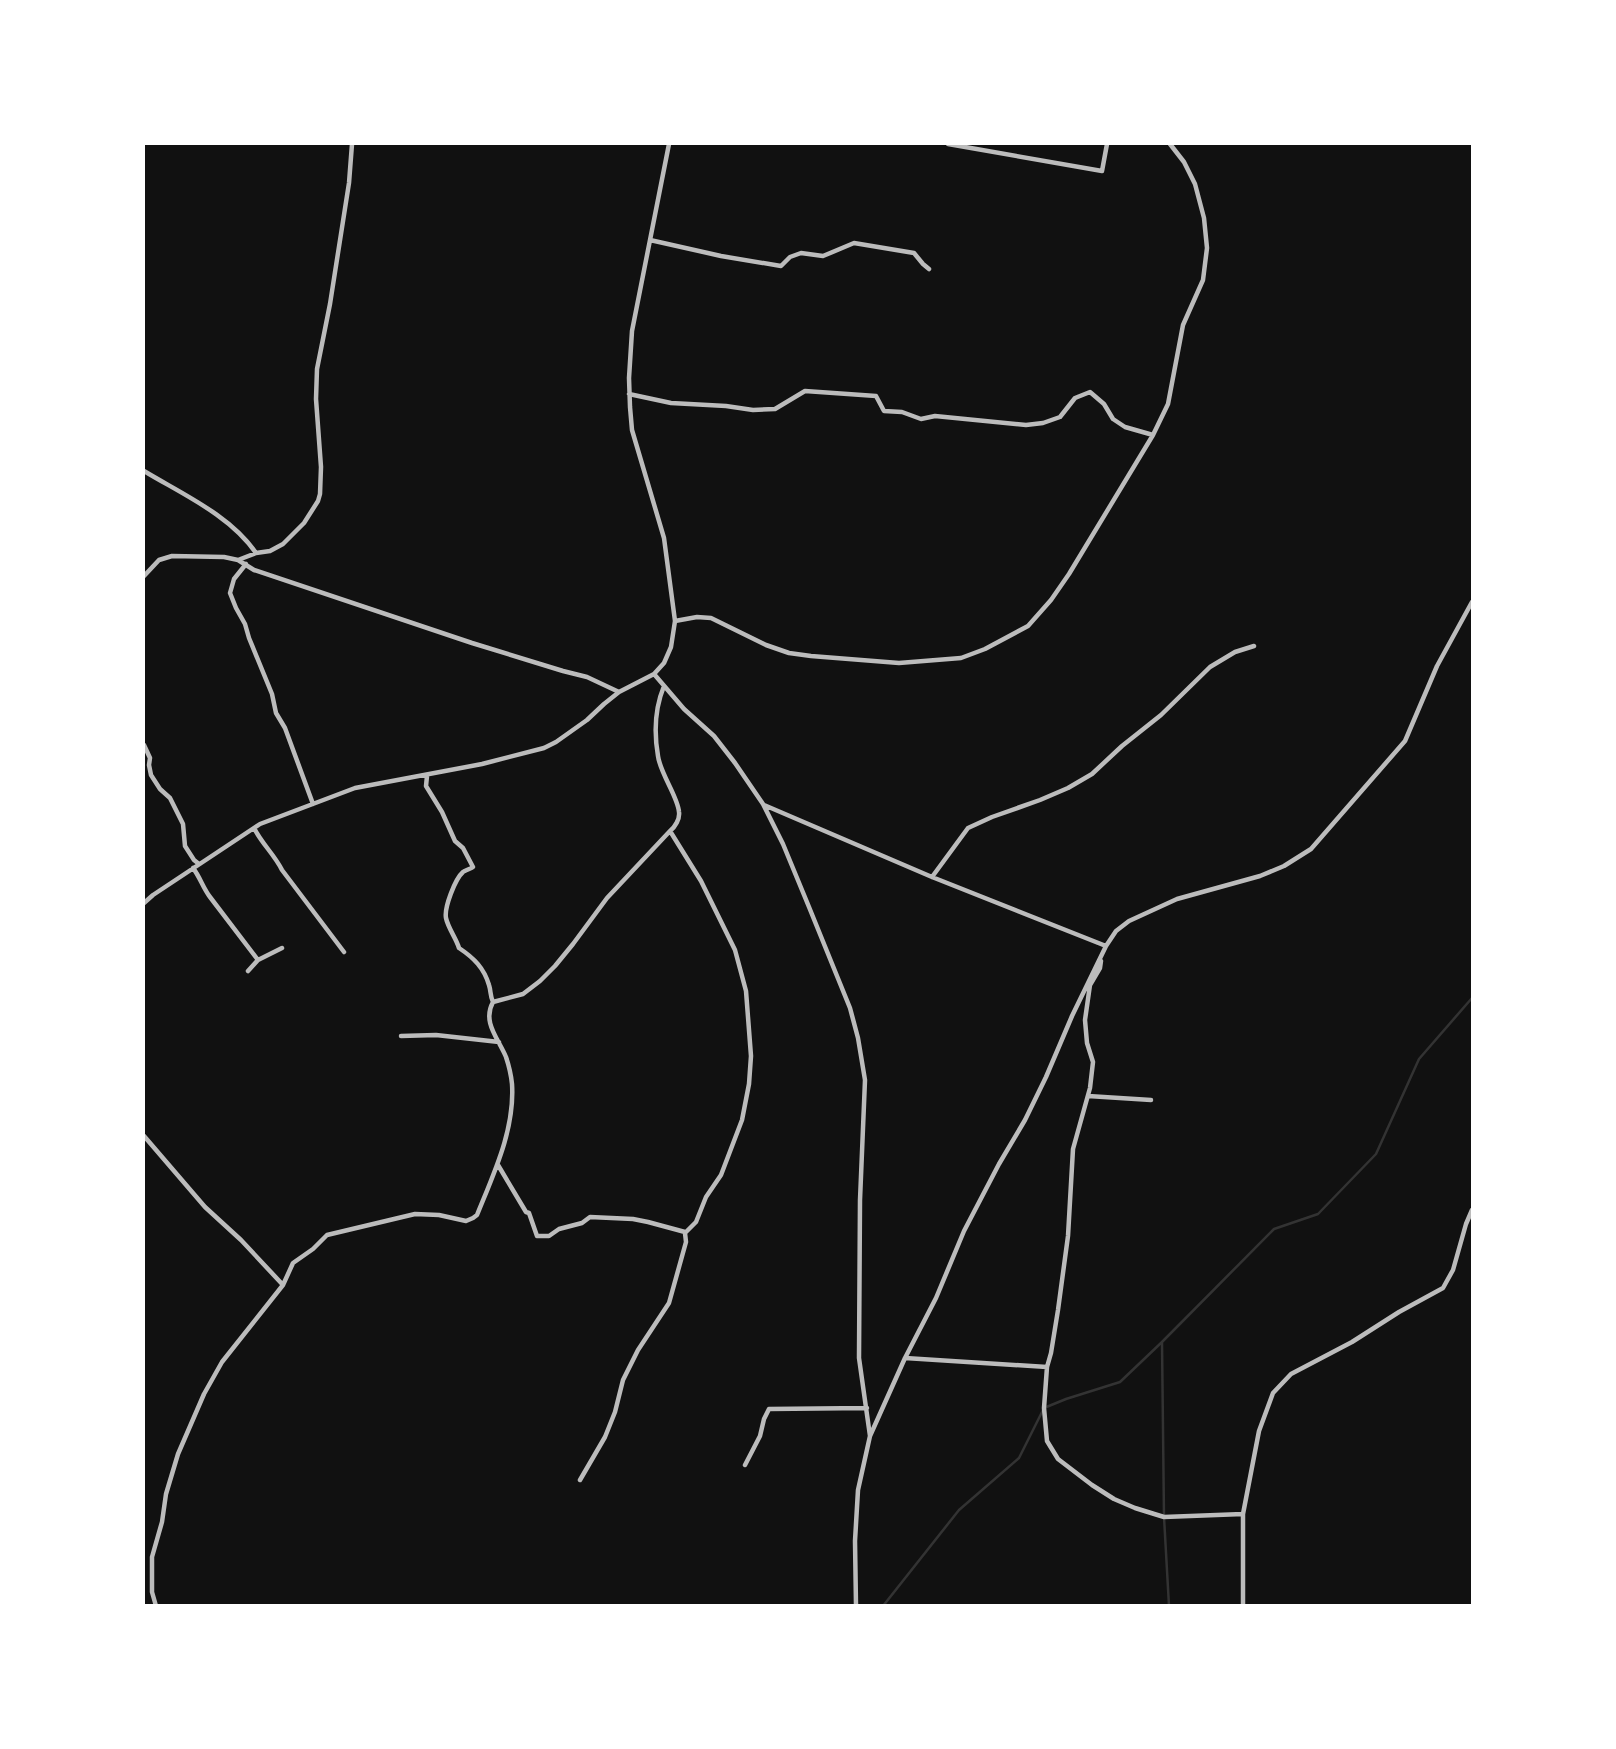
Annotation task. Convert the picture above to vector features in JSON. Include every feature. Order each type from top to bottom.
[{"type":"street","points":[[238,560],[270,551],[283,544],[304,523],[320,494],[317,369],[349,183],[352,144]]},
{"type":"street","points":[[144,903],[254,828],[313,804],[355,788],[427,776],[544,748],[587,720],[619,692],[654,674],[664,663],[671,647],[675,621],[664,538],[632,430],[629,378],[632,331],[670,144]]},
{"type":"street","points":[[948,144],[1102,171],[1107,144]]},
{"type":"street","points":[[675,621],[697,617],[711,618],[766,645],[789,653],[899,663],[961,658],[985,649],[1028,626],[1051,600],[1096,532],[1153,435],[1168,404],[1183,325],[1203,280],[1207,248],[1204,218],[1195,184],[1184,162],[1170,144]]},
{"type":"street","points":[[650,240],[781,266],[790,257],[801,253],[823,256],[854,243],[914,253],[929,269]]},
{"type":"street","points":[[629,394],[671,403],[753,410],[775,409],[806,391],[876,396],[884,411],[902,412],[921,419],[935,416],[1026,425],[1043,423],[1060,416],[1075,398],[1090,392],[1104,404],[1113,419],[1125,427],[1153,435]]},
{"type":"street","points":[[144,471],[207,509],[238,532],[256,553]]},
{"type":"street","points":[[144,576],[159,560],[172,556],[224,557],[238,560],[254,570],[472,643],[587,677],[619,692]]},
{"type":"street","points":[[246,564],[234,579],[230,593],[245,624],[272,694],[276,713],[289,738],[313,804]]},
{"type":"street","points":[[856,1605],[855,1541],[858,1490],[870,1436],[936,1298],[970,1219],[1025,1120],[1106,946],[1116,931],[1129,921],[1177,899],[1260,876],[1284,866],[1311,849],[1405,741],[1437,666],[1472,602]]},
{"type":"street","points":[[932,877],[968,828],[1068,788],[1092,774],[1161,715],[1210,667],[1234,652],[1254,646]]},
{"type":"street","points":[[654,674],[684,709],[714,736],[763,804],[783,844],[850,1007],[865,1080],[860,1200],[859,1357],[870,1436]]},
{"type":"street","points":[[493,1002],[523,994],[540,981],[573,944],[607,898],[674,828],[680,811],[658,758],[656,721],[658,702],[664,686]]},
{"type":"street","points":[[144,745],[150,758],[151,775],[170,798],[183,824],[185,846],[199,864]]},
{"type":"street","points":[[156,1605],[152,1592],[152,1557],[178,1454],[204,1394],[222,1362],[283,1285],[293,1263],[327,1235],[415,1214],[439,1215],[466,1221],[473,1218],[477,1215],[504,1146],[509,1123],[511,1072],[488,1016],[493,1002],[491,990],[482,968],[459,948],[446,917],[454,885],[463,871],[473,867],[463,848],[455,841],[426,786],[427,776]]},
{"type":"street","points":[[763,804],[932,877],[1106,946]]},
{"type":"street","points":[[254,828],[264,846],[277,859],[282,870],[344,951]]},
{"type":"street","points":[[580,1480],[605,1437],[623,1380],[638,1350],[669,1303],[685,1233],[696,1222],[706,1197],[720,1175],[742,1120],[749,1084],[751,1056],[746,991],[735,950],[701,881],[670,831]]},
{"type":"street","points":[[193,868],[208,894],[258,960]]},
{"type":"street","points":[[248,971],[258,960],[282,948]]},
{"type":"street","points":[[1102,953],[1100,968],[1090,985],[1085,1020],[1087,1043],[1093,1062],[1088,1096],[1073,1150],[1068,1236],[1055,1331],[1047,1367],[1046,1441],[1058,1459],[1092,1485],[1135,1508],[1164,1517],[1243,1514]]},
{"type":"street","points":[[401,1036],[436,1035],[499,1042]]},
{"type":"street","points":[[1088,1096],[1151,1100]]},
{"type":"street","points":[[144,1136],[205,1207],[241,1240],[283,1285]]},
{"type":"street","points":[[497,1164],[529,1213],[537,1236],[549,1236],[559,1229],[582,1223],[590,1217],[633,1219],[685,1233]]},
{"type":"street","points":[[1243,1605],[1243,1514],[1259,1431],[1273,1393],[1291,1374],[1352,1342],[1443,1288],[1453,1270],[1472,1210]]},
{"type":"street","points":[[905,1358],[1047,1367]]},
{"type":"street","points":[[745,1465],[760,1436],[769,1409],[867,1408]]},
{"type":"waterway","points":[[1169,1606],[1164,1517],[1162,1342],[1274,1229],[1318,1214],[1376,1154],[1419,1059],[1472,998]]},
{"type":"waterway","points":[[883,1606],[959,1510],[1019,1458],[1044,1408],[1120,1382],[1162,1342]]}]
